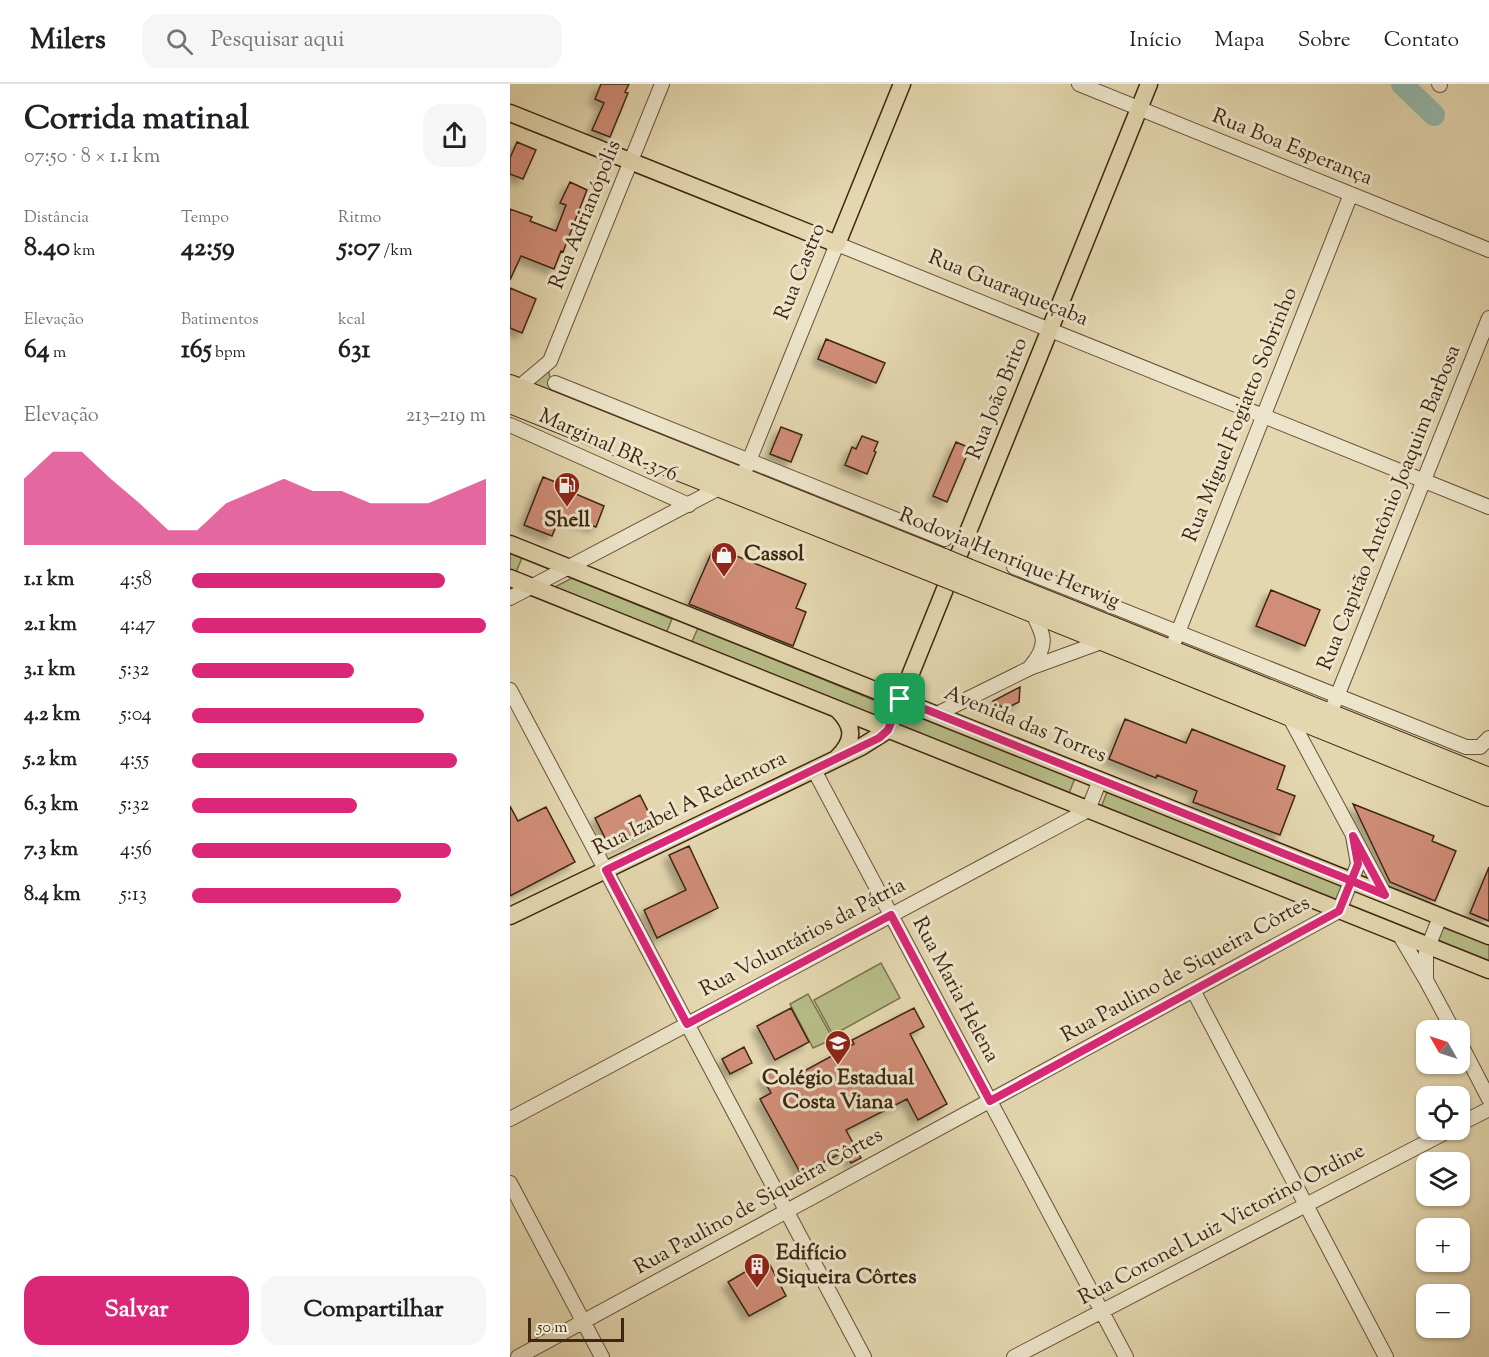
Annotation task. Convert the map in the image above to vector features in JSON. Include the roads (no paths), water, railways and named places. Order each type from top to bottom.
[{"type":"highway","name":"Rodovia Henrique Herwig","points":[[513,392],[560,405],[746,469],[941,567]]},
{"type":"highway","name":"Rodovia Henrique Herwig","points":[[513,392],[721,487],[965,576],[1174,641],[1333,706],[1489,778]]},
{"type":"highway","name":"Rodovia Henrique Herwig","points":[[965,576],[1032,612],[1489,796]]},
{"type":"main road","name":"Rua Castro","points":[[837,244],[902,84]]},
{"type":"main road","name":"Rua João Brito","points":[[888,730],[1149,84]]},
{"type":"main road","name":"Rua Guaraqueçaba","points":[[510,113],[837,244]]},
{"type":"main road","name":"Avenida das Torres","points":[[510,544],[1489,936]]},
{"type":"main road","points":[[510,578],[1489,970]]},
{"type":"main road","points":[[680,646],[676,638],[677,628],[682,621],[691,617]]},
{"type":"main road","points":[[835,760],[846,749],[851,733],[849,724],[838,710]]},
{"type":"main road","name":"Rua Izabel A Redentora","points":[[510,916],[870,743],[888,730]]},
{"type":"street","name":"Rua Adrianópolis","points":[[513,392],[550,361],[662,84]]},
{"type":"street","name":"Rua Boa Esperança","points":[[1079,84],[1489,250]]},
{"type":"street","name":"Rua Miguel Fogiatto Sobrinho","points":[[1174,641],[1351,194]]},
{"type":"street","name":"Rua Guaraqueçaba","points":[[837,244],[1489,507]]},
{"type":"street","name":"Rua Castro","points":[[746,469],[837,244]]},
{"type":"street","name":"Rua Capitão Antônio Joaquim Barbosa","points":[[1333,706],[1489,318]]},
{"type":"street","points":[[550,361],[560,405]]},
{"type":"street","points":[[555,383],[746,469],[945,539]]},
{"type":"street","name":"Marginal BR-376","points":[[510,425],[689,505]]},
{"type":"street","points":[[510,598],[721,487]]},
{"type":"street","points":[[1014,567],[1174,641]]},
{"type":"street","points":[[1030,668],[1039,657],[1044,639],[1032,612]]},
{"type":"street","points":[[938,714],[1030,668],[1104,641]]},
{"type":"street","points":[[510,690],[864,1357]]},
{"type":"street","points":[[1333,706],[1466,747],[1480,747],[1489,738]]},
{"type":"street","points":[[1289,716],[1385,895]]},
{"type":"street","name":"Rua Maria Helena","points":[[814,770],[1126,1357]]},
{"type":"street","points":[[1088,810],[1100,780]]},
{"type":"street","name":"Rua Voluntários da Pátria","points":[[510,1119],[1088,810]]},
{"type":"street","name":"Rua Paulino de Siqueira Côrtes","points":[[518,1357],[1339,911],[1358,864],[1353,836]]},
{"type":"street","points":[[1305,897],[1313,908],[1309,927]]},
{"type":"street","points":[[1426,980],[1425,962],[1428,946],[1440,917]]},
{"type":"street","points":[[1399,934],[1448,1020]]},
{"type":"street","points":[[1193,990],[1386,1357]]},
{"type":"street","points":[[1470,1062],[1489,1099]]},
{"type":"street","points":[[1470,1119],[1489,1109]]},
{"type":"street","name":"Rua Coronel Luiz Victorino Ordine","points":[[1014,1357],[1431,1140]]},
{"type":"street","points":[[510,1183],[602,1357]]},
{"type":"waterway","points":[[1402,84],[1434,115]]},
{"type":"place","name":"Shell","points":[[567,508]]},
{"type":"place","name":"Cassol","points":[[724,578]]},
{"type":"place","name":"Colégio Estadual Costa Viana","points":[[838,1066]]},
{"type":"place","name":"Edifício Siqueira Côrtes","points":[[757,1289]]}]
